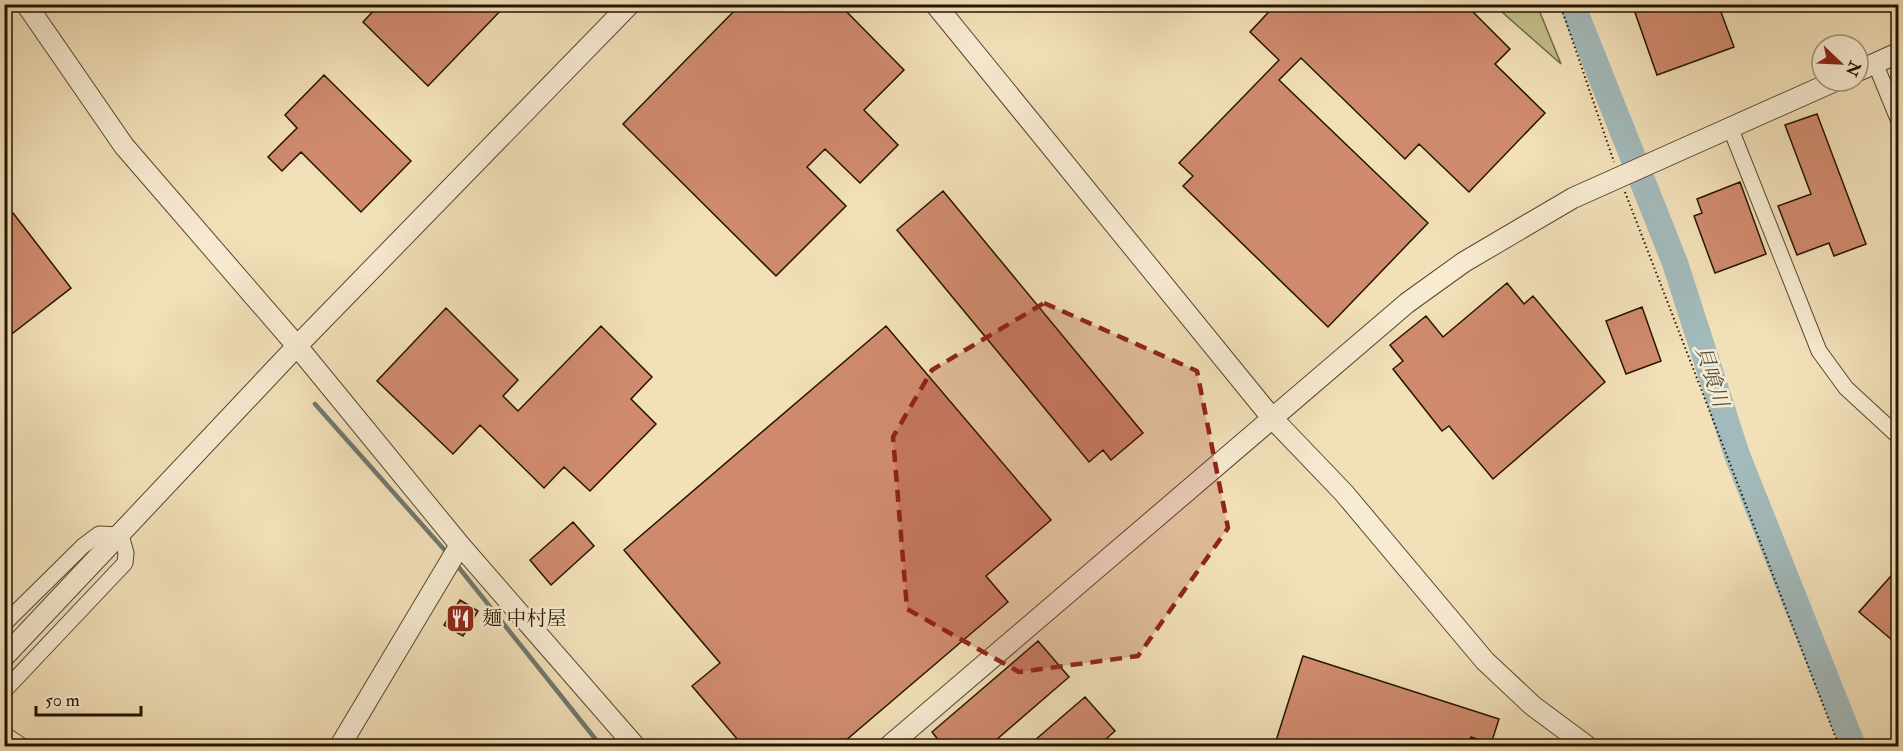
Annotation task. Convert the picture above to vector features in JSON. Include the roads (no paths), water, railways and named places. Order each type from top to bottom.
[{"type":"street","points":[[26,4],[124,146],[297,346],[460,544],[635,747]]},
{"type":"street","points":[[4,657],[297,346],[630,4]]},
{"type":"street","points":[[935,4],[1272,418],[1344,493],[1485,661],[1533,706],[1587,747]]},
{"type":"street","points":[[1870,65],[1899,53]]},
{"type":"street","points":[[1870,73],[1899,119]]},
{"type":"street","points":[[889,747],[1407,303],[1464,262],[1538,218],[1622,175],[1810,92]]},
{"type":"street","points":[[1730,127],[1819,351],[1846,388],[1899,436]]},
{"type":"street","points":[[4,624],[83,546],[99,534],[121,535]]},
{"type":"street","points":[[4,691],[125,563],[126,553],[121,535]]},
{"type":"street","points":[[340,747],[460,544]]},
{"type":"street","points":[[4,734],[22,747]]},
{"type":"waterway","name":"貝喰川","points":[[1572,4],[1675,263],[1737,455],[1853,746]]},
{"type":"waterway","points":[[315,404],[449,555]]},
{"type":"waterway","points":[[456,564],[601,746]]},
{"type":"place","name":"麺 中村屋","points":[[461,618]]}]
